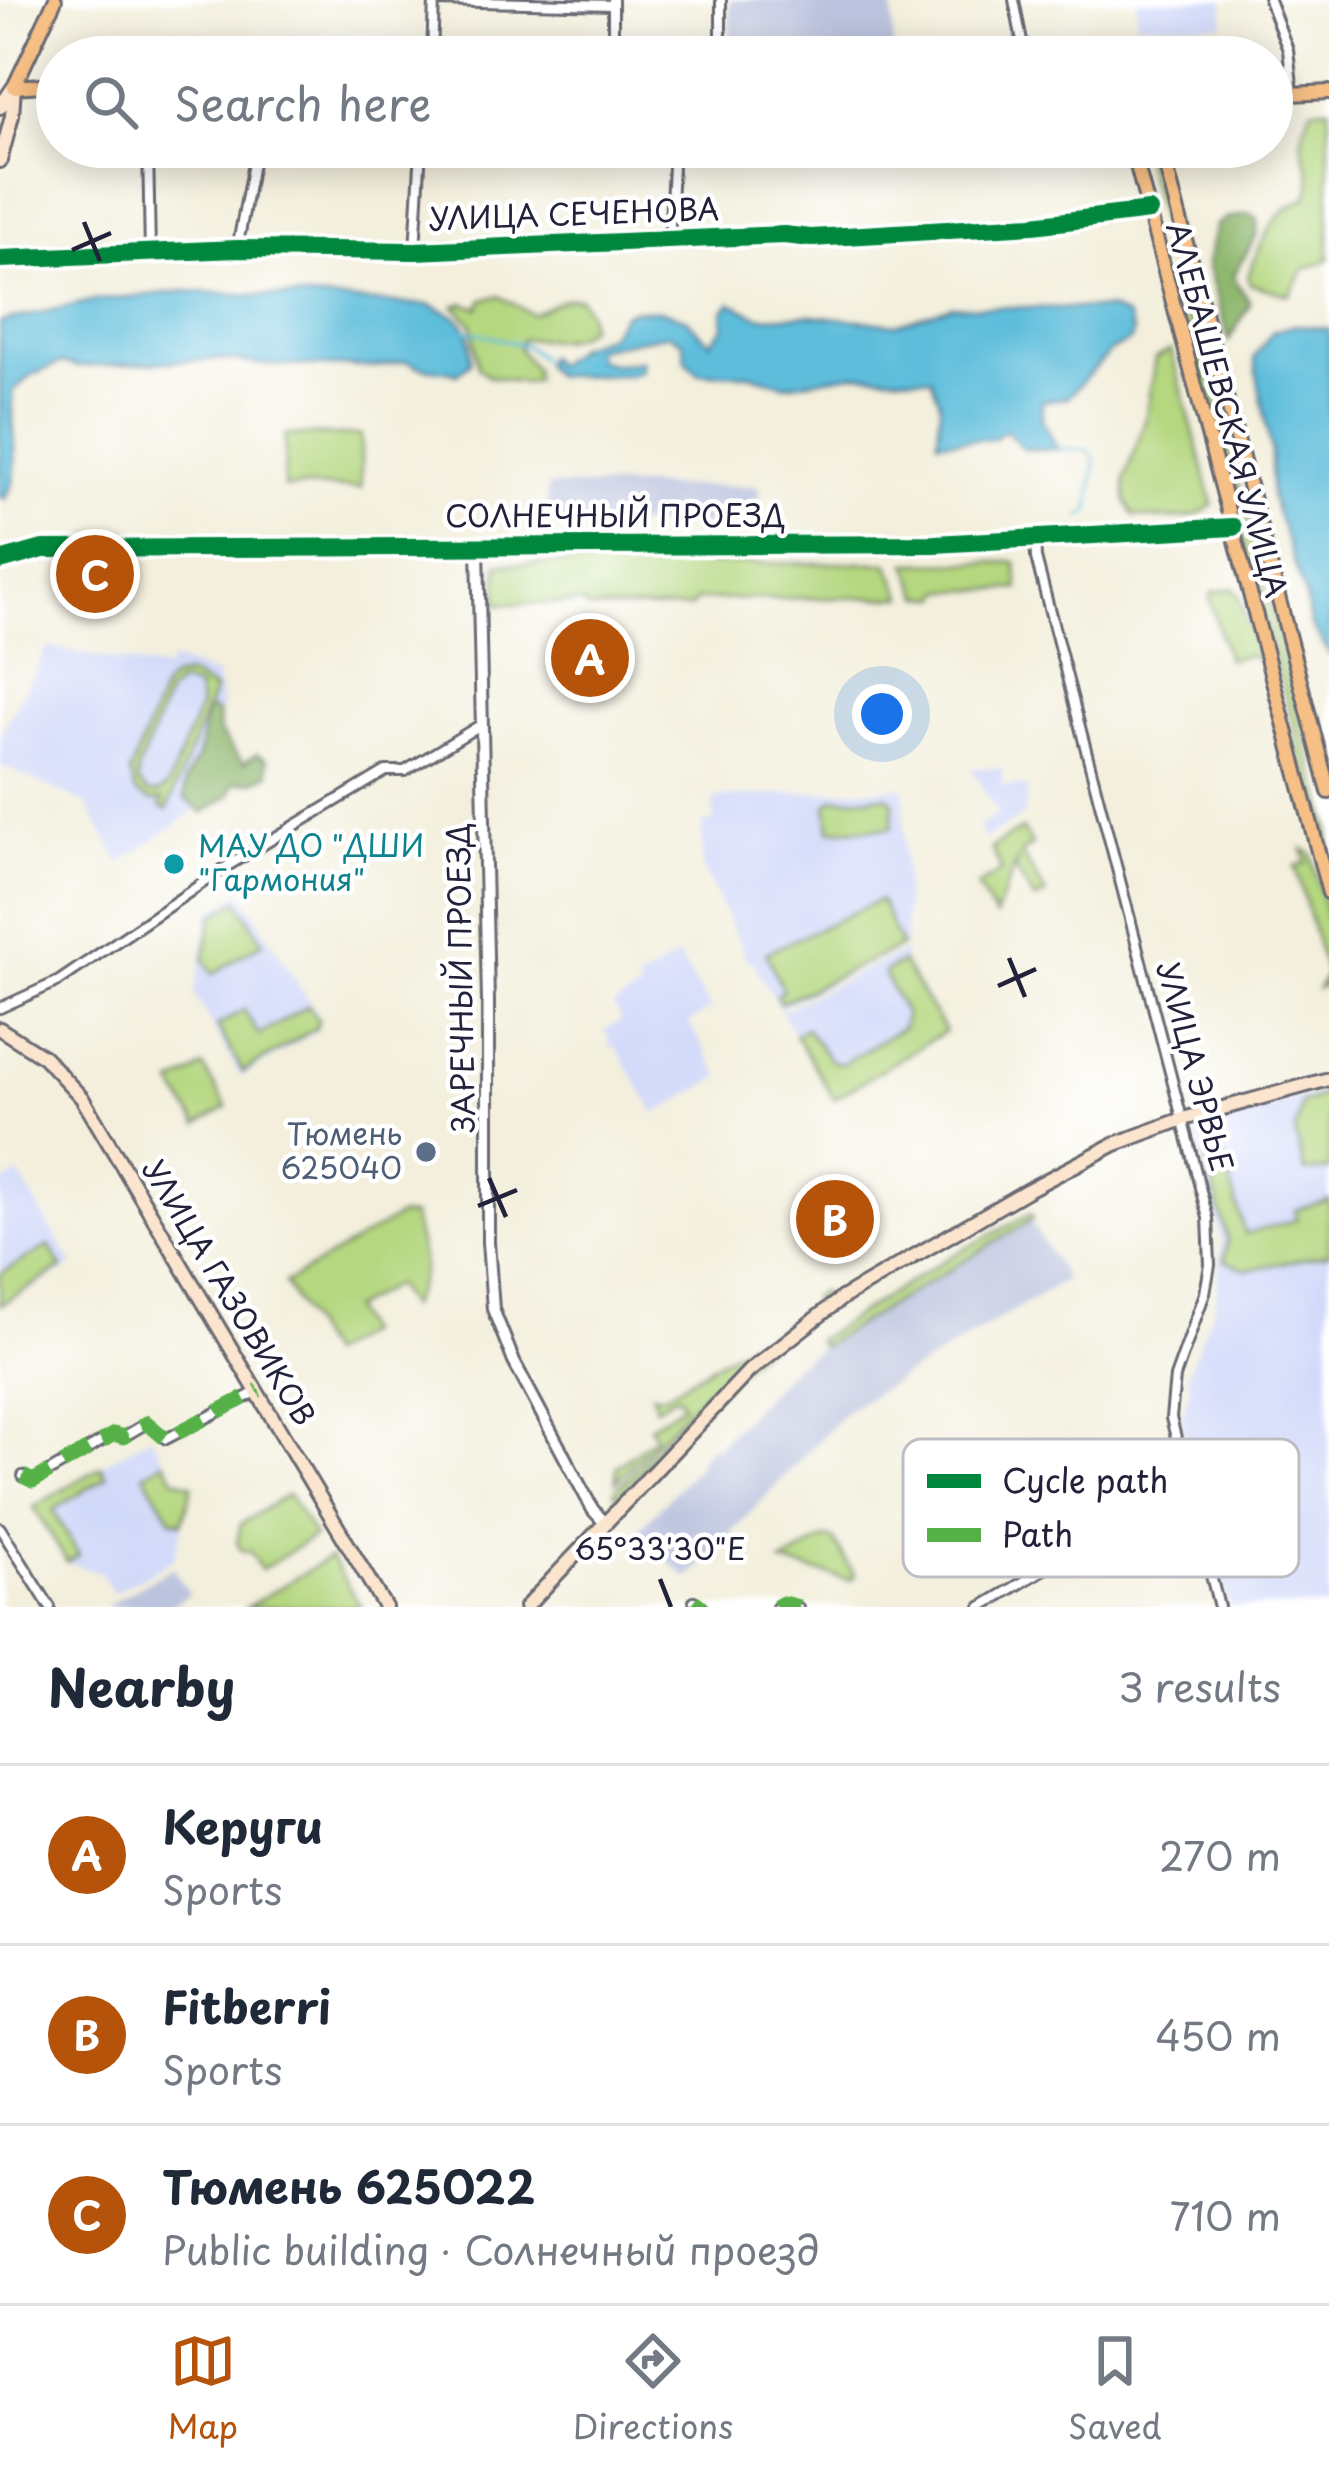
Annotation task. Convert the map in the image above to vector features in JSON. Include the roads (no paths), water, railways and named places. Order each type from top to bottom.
[{"type":"main road","points":[[36,36],[55,0]]},
{"type":"main road","points":[[0,107],[36,36]]},
{"type":"main road","points":[[0,161],[12,116],[9,88]]},
{"type":"main road","points":[[1293,94],[1329,92]]},
{"type":"main road","name":"АЛЕБАШЕВСКАЯ УЛИЦА","points":[[1136,168],[1324,854],[1329,893]]},
{"type":"main road","name":"АЛЕБАШЕВСКАЯ УЛИЦА","points":[[1166,168],[1329,792]]},
{"type":"main road","name":"УЛИЦА ГАЗОВИКОВ","points":[[0,1029],[44,1057],[82,1098],[385,1607]]},
{"type":"main road","points":[[526,1607],[749,1371],[842,1298],[1026,1190],[1115,1144],[1184,1118],[1329,1079]]},
{"type":"street","points":[[433,36],[434,0],[613,2],[615,36]]},
{"type":"street","points":[[721,0],[721,36]]},
{"type":"street","points":[[1014,0],[1021,36]]},
{"type":"street","points":[[1269,0],[1283,36]]},
{"type":"street","points":[[148,168],[150,254]]},
{"type":"street","points":[[237,249],[252,168]]},
{"type":"street","points":[[415,251],[420,168]]},
{"type":"street","points":[[669,242],[673,168]]},
{"type":"street","name":"УЛИЦА СЕЧЕНОВА","points":[[0,259],[237,249],[415,251],[811,238],[1033,225],[1149,211]]},
{"type":"street","name":"СОЛНЕЧНЫЙ ПРОЕЗД","points":[[0,560],[26,551],[60,548],[935,544],[1233,527]]},
{"type":"street","name":"УЛИЦА ЭРВЬЕ","points":[[1035,539],[1036,558],[1208,1218],[1205,1293],[1175,1377],[1171,1418],[1176,1439]]},
{"type":"street","name":"ЗАРЕЧНЫЙ ПРОЕЗД","points":[[478,548],[488,1242],[493,1309],[531,1396],[604,1523]]},
{"type":"street","points":[[0,1008],[59,981],[229,866],[355,789],[386,771],[404,771],[482,724]]},
{"type":"street","points":[[23,1475],[33,1480],[114,1434],[124,1437],[146,1423],[166,1439],[259,1390]]},
{"type":"street","points":[[0,1528],[50,1607]]},
{"type":"street","points":[[981,1607],[1031,1577]]},
{"type":"street","name":"УЛИЦА ЭРВЬЕ","points":[[1211,1577],[1219,1607]]},
{"type":"street","points":[[776,1607],[783,1603],[799,1607]]},
{"type":"water","points":[[185,291],[430,305],[464,324],[471,362],[457,374],[407,361],[377,367],[266,365],[220,359],[78,367],[61,363],[32,375],[14,390],[14,475],[5,499],[0,497],[0,322],[91,301]]},
{"type":"water","points":[[731,303],[761,317],[810,315],[896,324],[952,306],[1109,309],[1127,317],[1133,332],[1131,340],[1111,351],[1068,397],[1042,401],[1042,420],[1058,449],[1024,449],[1005,430],[994,439],[938,441],[940,402],[931,378],[852,374],[786,385],[750,374],[698,373],[686,360],[683,342],[669,334],[594,349],[596,359],[615,364],[641,361],[642,370],[629,375],[554,376],[543,364],[547,357],[555,365],[578,346],[609,335],[623,314],[633,310],[659,310],[685,318],[710,342],[724,327],[723,311]]},
{"type":"water","points":[[1296,325],[1329,329],[1329,654],[1310,624],[1306,598],[1271,496],[1271,450],[1254,358],[1273,331]]},
{"type":"waterway","points":[[465,330],[526,346],[543,360]]},
{"type":"waterway","points":[[1058,449],[1088,450],[1095,460],[1090,512],[1081,516]]},
{"type":"place","name":"Тюмень 625022","points":[[95,574]]},
{"type":"place","name":"Керуги","points":[[590,658]]},
{"type":"place","name":"МАУ ДО \"ДШИ \"Гармония\"","points":[[174,864]]},
{"type":"place","name":"Тюмень 625040","points":[[426,1152]]},
{"type":"place","name":"Fitberri","points":[[835,1219]]}]
